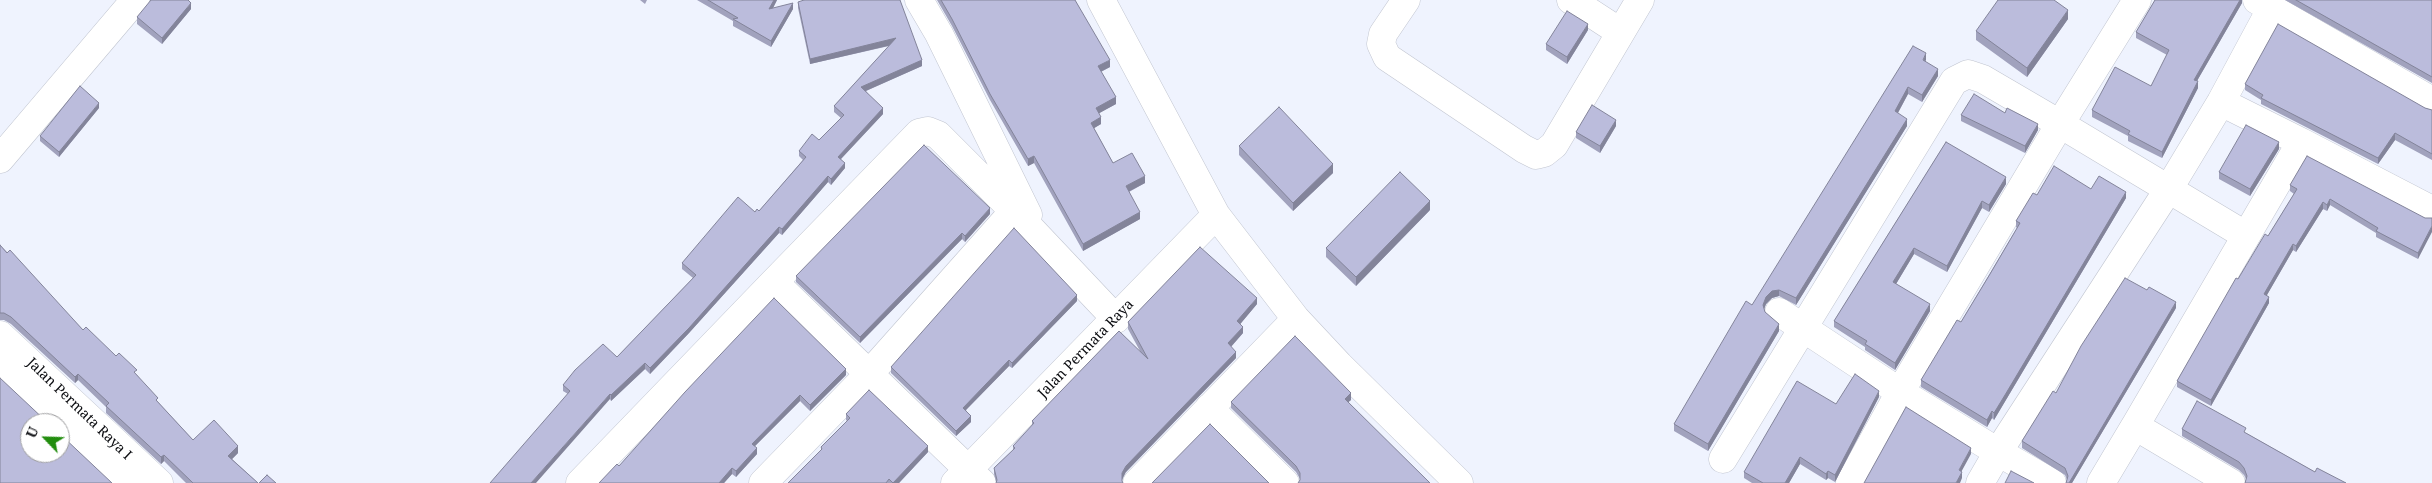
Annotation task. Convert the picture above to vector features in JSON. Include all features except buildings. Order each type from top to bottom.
[{"type":"street","points":[[0,159],[135,0]]},
{"type":"street","points":[[919,0],[1038,234]]},
{"type":"street","points":[[1102,0],[1216,215],[1296,319],[1339,365],[1458,483]]},
{"type":"street","points":[[1406,0],[1383,34],[1381,44],[1387,57],[1524,149],[1536,154],[1544,153],[1554,145],[1640,0]]},
{"type":"street","points":[[1571,0],[1620,32]]},
{"type":"street","points":[[1850,483],[1900,392],[2060,124],[2138,0]]},
{"type":"street","points":[[1980,483],[1998,452],[2168,190],[2221,102],[2264,4],[2432,101]]},
{"type":"street","points":[[1723,459],[1954,82],[1968,74],[1983,79],[2244,235]]},
{"type":"street","points":[[2221,102],[2432,210]]},
{"type":"street","points":[[580,483],[919,133],[928,131],[938,136],[1038,234],[1116,319]]},
{"type":"street","points":[[2101,483],[2244,235],[2301,142]]},
{"type":"street","points":[[763,483],[869,374],[1014,211]]},
{"type":"street","name":"Jalan Permata Raya","points":[[969,478],[1116,319],[1216,215]]},
{"type":"street","points":[[774,282],[869,374],[969,478]]},
{"type":"street","points":[[1779,312],[1900,392],[2052,483]]},
{"type":"street","points":[[1137,483],[1296,319]]},
{"type":"street","name":"Jalan Permata Raya I","points":[[0,335],[159,483]]},
{"type":"street","name":"Jalan Permata Raya I","points":[[0,363],[128,483]]},
{"type":"street","points":[[1209,408],[1286,483]]},
{"type":"street","points":[[2135,426],[2231,483]]}]
